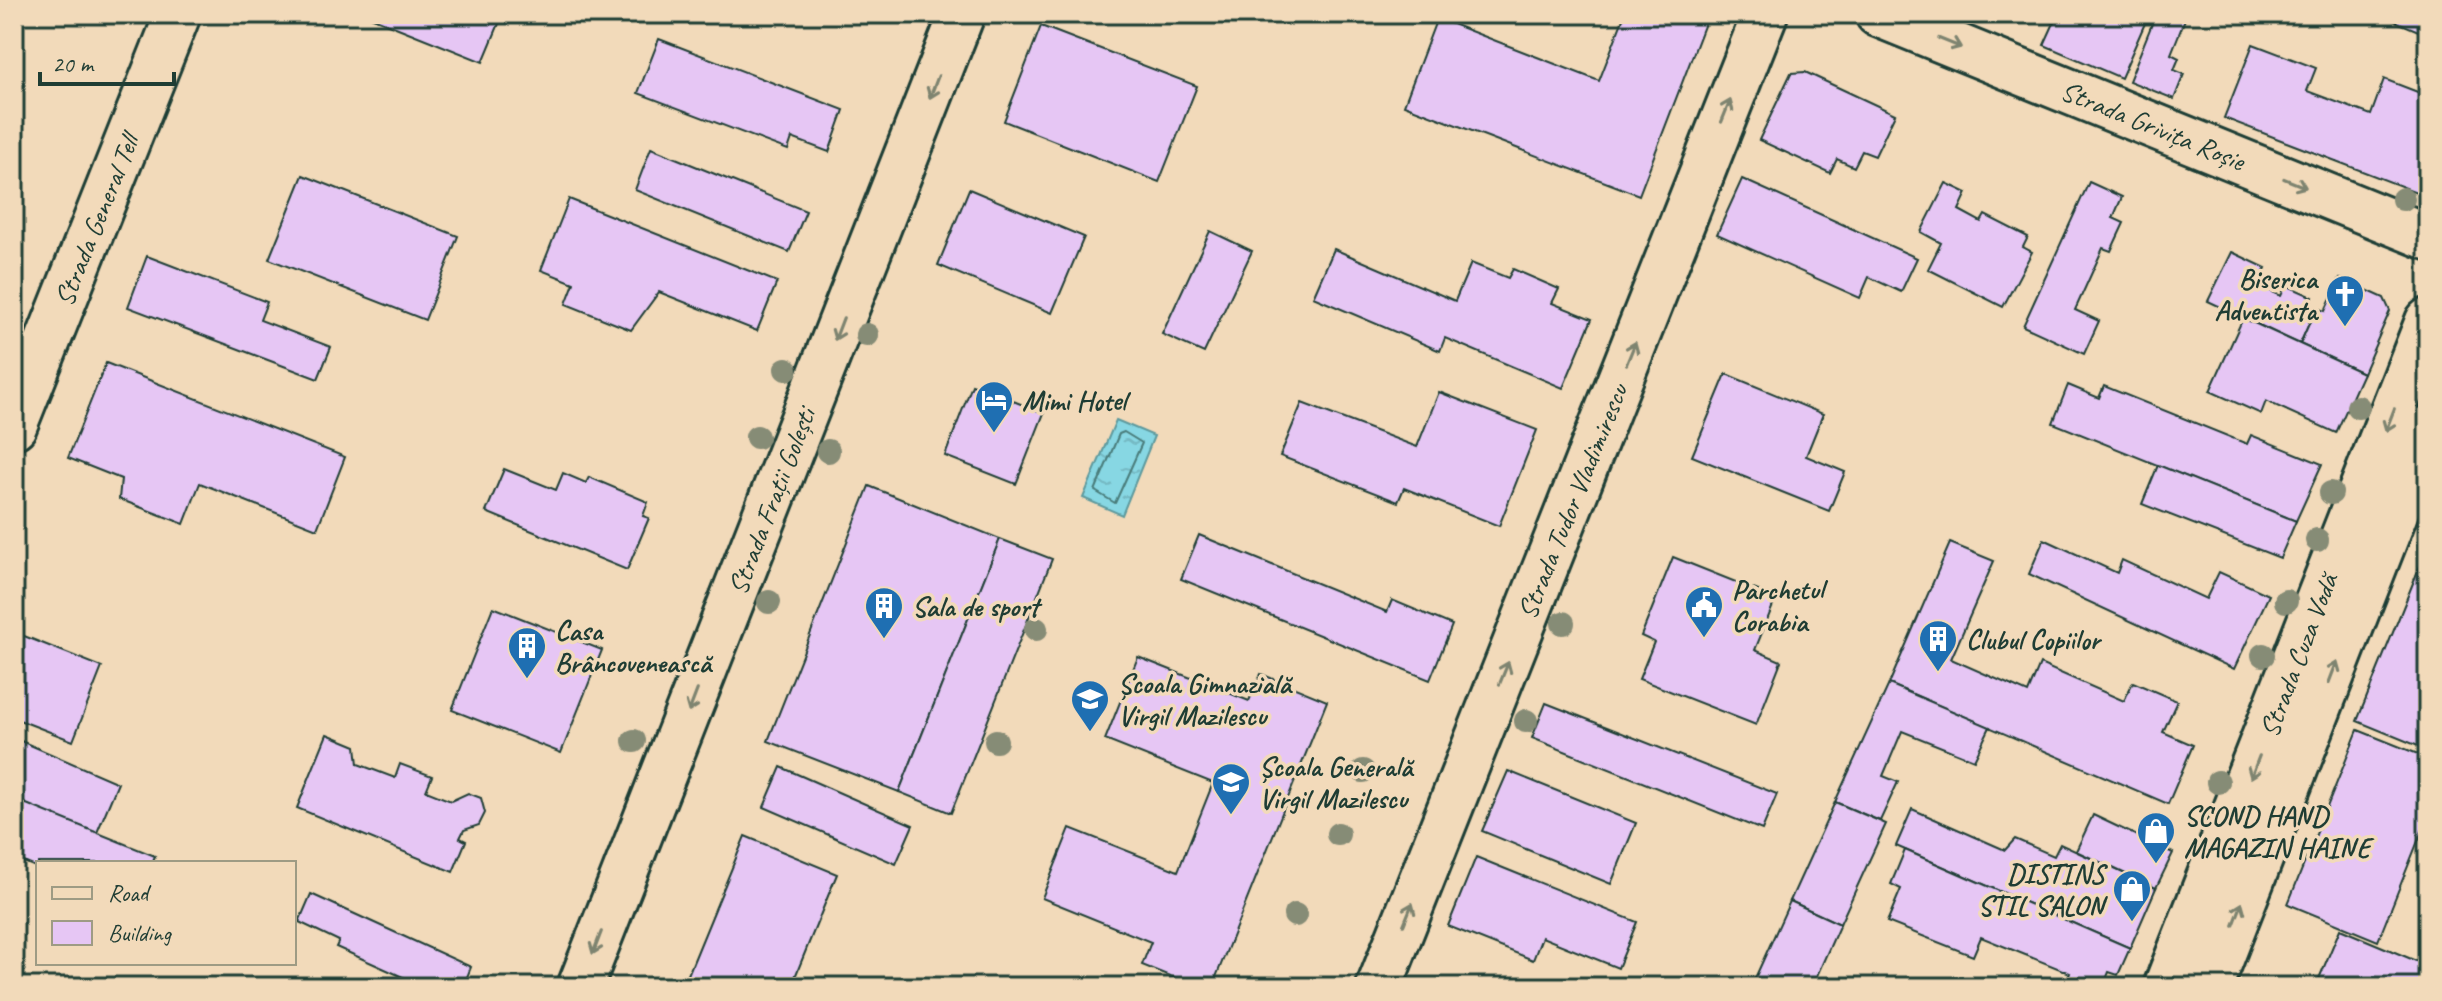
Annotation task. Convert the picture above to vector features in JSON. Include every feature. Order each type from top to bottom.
[{"type":"street","name":"Strada General Tell","points":[[14,426],[178,14]]},
{"type":"street","name":"Strada Frații Golești","points":[[580,987],[962,14]]},
{"type":"street","name":"Strada Tudor Vladimirescu","points":[[1379,987],[1765,14]]},
{"type":"street","name":"Strada Grivița Roșie","points":[[1878,14],[2428,237]]},
{"type":"street","name":"Strada Cuza Vodă","points":[[2166,987],[2428,321]]},
{"type":"street","name":"Strada Cuza Vodă","points":[[2210,987],[2428,429]]},
{"type":"water","points":[[1116,420],[1154,436],[1122,515],[1083,498]]},
{"type":"building","points":[[363,14],[503,14],[483,62]]},
{"type":"building","points":[[1625,14],[1681,14],[1705,23],[1639,195],[1404,105],[1437,18],[1599,81]]},
{"type":"building","points":[[2149,14],[2121,78],[2044,45],[2054,23],[2034,15]]},
{"type":"building","points":[[2156,14],[2187,14],[2171,54],[2179,58],[2174,70],[2184,74],[2174,99],[2129,81]]},
{"type":"building","points":[[2378,14],[2428,14],[2428,35]]},
{"type":"building","points":[[1041,26],[1197,86],[1159,182],[1004,121]]},
{"type":"building","points":[[659,39],[844,110],[829,152],[792,138],[788,150],[638,93]]},
{"type":"building","points":[[2253,44],[2316,68],[2307,91],[2371,115],[2384,79],[2428,96],[2428,189],[2419,193],[2224,118]]},
{"type":"building","points":[[1805,72],[1895,114],[1875,156],[1862,151],[1854,167],[1837,159],[1830,173],[1759,140],[1791,73]]},
{"type":"building","points":[[651,148],[806,211],[789,252],[635,190]]},
{"type":"building","points":[[303,175],[458,236],[425,320],[269,259]]},
{"type":"building","points":[[1742,179],[1917,258],[1901,292],[1869,277],[1860,298],[1717,234]]},
{"type":"building","points":[[2089,182],[2122,197],[2113,218],[2124,223],[2111,251],[2103,248],[2075,310],[2099,321],[2084,354],[2023,326]]},
{"type":"building","points":[[1946,183],[1967,193],[1959,210],[1981,222],[1985,215],[2028,237],[2023,247],[2032,252],[2003,307],[1928,269],[1941,243],[1921,232]]},
{"type":"building","points":[[969,189],[1084,237],[1052,313],[938,265]]},
{"type":"building","points":[[569,199],[777,282],[757,331],[659,292],[631,330],[566,304],[574,283],[541,270]]},
{"type":"building","points":[[1210,231],[1252,251],[1204,353],[1162,334]]},
{"type":"building","points":[[1334,249],[1455,301],[1471,263],[1508,278],[1513,269],[1559,289],[1552,303],[1592,319],[1563,388],[1445,338],[1440,351],[1313,297]]},
{"type":"building","points":[[2232,252],[2266,268],[2258,285],[2281,296],[2286,285],[2313,297],[2310,305],[2316,308],[2300,344],[2208,301]]},
{"type":"building","points":[[147,256],[267,302],[260,320],[331,347],[318,379],[128,307]]},
{"type":"building","name":"Biserica Adventista","points":[[2340,278],[2384,298],[2390,311],[2363,373],[2300,344],[2316,308],[2325,311]]},
{"type":"building","points":[[2243,318],[2363,373],[2336,433],[2266,401],[2261,414],[2210,391]]},
{"type":"building","points":[[106,363],[345,457],[317,529],[200,483],[184,524],[119,499],[121,479],[68,458]]},
{"type":"building","points":[[1726,374],[1823,414],[1806,456],[1845,472],[1829,511],[1692,456]]},
{"type":"building","name":"Mimi Hotel","points":[[972,385],[1044,413],[1016,484],[945,456]]},
{"type":"building","points":[[2068,385],[2099,398],[2104,386],[2247,444],[2251,435],[2322,464],[2296,521],[2053,423]]},
{"type":"building","points":[[1439,392],[1537,430],[1499,526],[1404,488],[1398,502],[1280,456],[1302,403],[1417,447]]},
{"type":"building","points":[[2158,465],[2296,521],[2280,558],[2142,504]]},
{"type":"building","points":[[504,469],[556,490],[563,473],[586,483],[589,477],[648,502],[643,516],[649,518],[627,570],[486,512]]},
{"type":"building","name":"Sala de sport","points":[[869,486],[1000,539],[899,792],[768,741]]},
{"type":"building","points":[[1199,535],[1387,612],[1392,600],[1452,625],[1430,680],[1181,579]]},
{"type":"building","points":[[1000,539],[1052,559],[951,813],[899,792]]},
{"type":"building","points":[[2044,539],[2117,573],[2122,560],[2206,599],[2219,572],[2269,595],[2234,669],[2029,574]]},
{"type":"building","name":"Clubul Copiilor","points":[[1950,543],[1994,561],[1951,659],[2028,693],[2040,664],[2124,701],[2133,682],[2177,701],[2163,732],[2193,745],[2168,804],[1889,684]]},
{"type":"building","points":[[2428,546],[2428,750],[2357,721]]},
{"type":"building","name":"Parchetul Corabia","points":[[1673,557],[1776,598],[1755,650],[1781,661],[1756,725],[1639,679],[1654,642],[1641,636]]},
{"type":"building","name":"Casa Brâncovenească","points":[[493,607],[602,650],[561,753],[452,710]]},
{"type":"building","points":[[14,632],[102,667],[73,741],[14,718]]},
{"type":"building","points":[[1138,657],[1249,701],[1261,674],[1327,701],[1212,987],[1197,987],[1142,965],[1151,942],[1042,898],[1070,828],[1178,871],[1213,783],[1105,740]]},
{"type":"building","points":[[1889,684],[1990,727],[1974,760],[1902,731],[1883,776],[1898,782],[1880,821],[1835,802]]},
{"type":"building","points":[[1546,703],[1777,794],[1762,830],[1532,738]]},
{"type":"building","points":[[2358,730],[2428,758],[2428,816],[2378,941],[2288,904]]},
{"type":"building","points":[[327,734],[356,746],[358,764],[395,778],[400,764],[432,776],[426,791],[451,801],[468,793],[481,798],[485,813],[479,825],[464,830],[460,838],[466,841],[453,872],[297,808]]},
{"type":"building","points":[[14,738],[118,783],[96,835],[14,799]]},
{"type":"building","points":[[781,767],[913,825],[896,864],[764,807]]},
{"type":"building","points":[[1508,771],[1636,823],[1611,884],[1482,831]]},
{"type":"building","points":[[14,799],[155,856],[153,861],[36,861],[36,867],[14,858]]},
{"type":"building","points":[[1835,802],[1886,824],[1840,924],[1790,901]]},
{"type":"building","points":[[1912,809],[2005,850],[2015,839],[2054,856],[2060,844],[2156,888],[2130,948],[1896,846]]},
{"type":"building","points":[[2093,815],[2173,853],[2156,888],[2076,851]]},
{"type":"building","points":[[745,836],[837,874],[791,987],[683,987]]},
{"type":"building","points":[[1905,850],[2130,948],[2118,975],[2109,972],[2103,987],[2085,987],[2067,980],[2070,973],[1981,937],[1973,956],[1887,922],[1901,889],[1891,884]]},
{"type":"building","points":[[1476,857],[1637,922],[1618,968],[1542,937],[1533,960],[1448,926]]},
{"type":"building","points":[[311,894],[471,967],[463,987],[425,987],[336,947],[339,941],[299,922]]},
{"type":"building","points":[[1790,901],[1840,924],[1812,987],[1751,987]]},
{"type":"building","points":[[2340,929],[2428,966],[2428,987],[2333,987],[2318,981]]},
{"type":"place","name":"Biserica Adventista","points":[[2345,328]]},
{"type":"place","name":"Mimi Hotel","points":[[994,434]]},
{"type":"place","name":"Parchetul Corabia","points":[[1704,639]]},
{"type":"place","name":"Sala de sport","points":[[884,640]]},
{"type":"place","name":"Clubul Copiilor","points":[[1938,673]]},
{"type":"place","name":"Casa Brâncovenească","points":[[527,680]]},
{"type":"place","name":"Școala Gimnazială Virgil Mazilescu","points":[[1090,733]]},
{"type":"place","name":"Școala Generală Virgil Mazilescu","points":[[1231,816]]},
{"type":"place","name":"SCOND HAND MAGAZIN HAINE","points":[[2156,865]]},
{"type":"place","name":"DISTINS STIL SALON","points":[[2132,923]]}]
